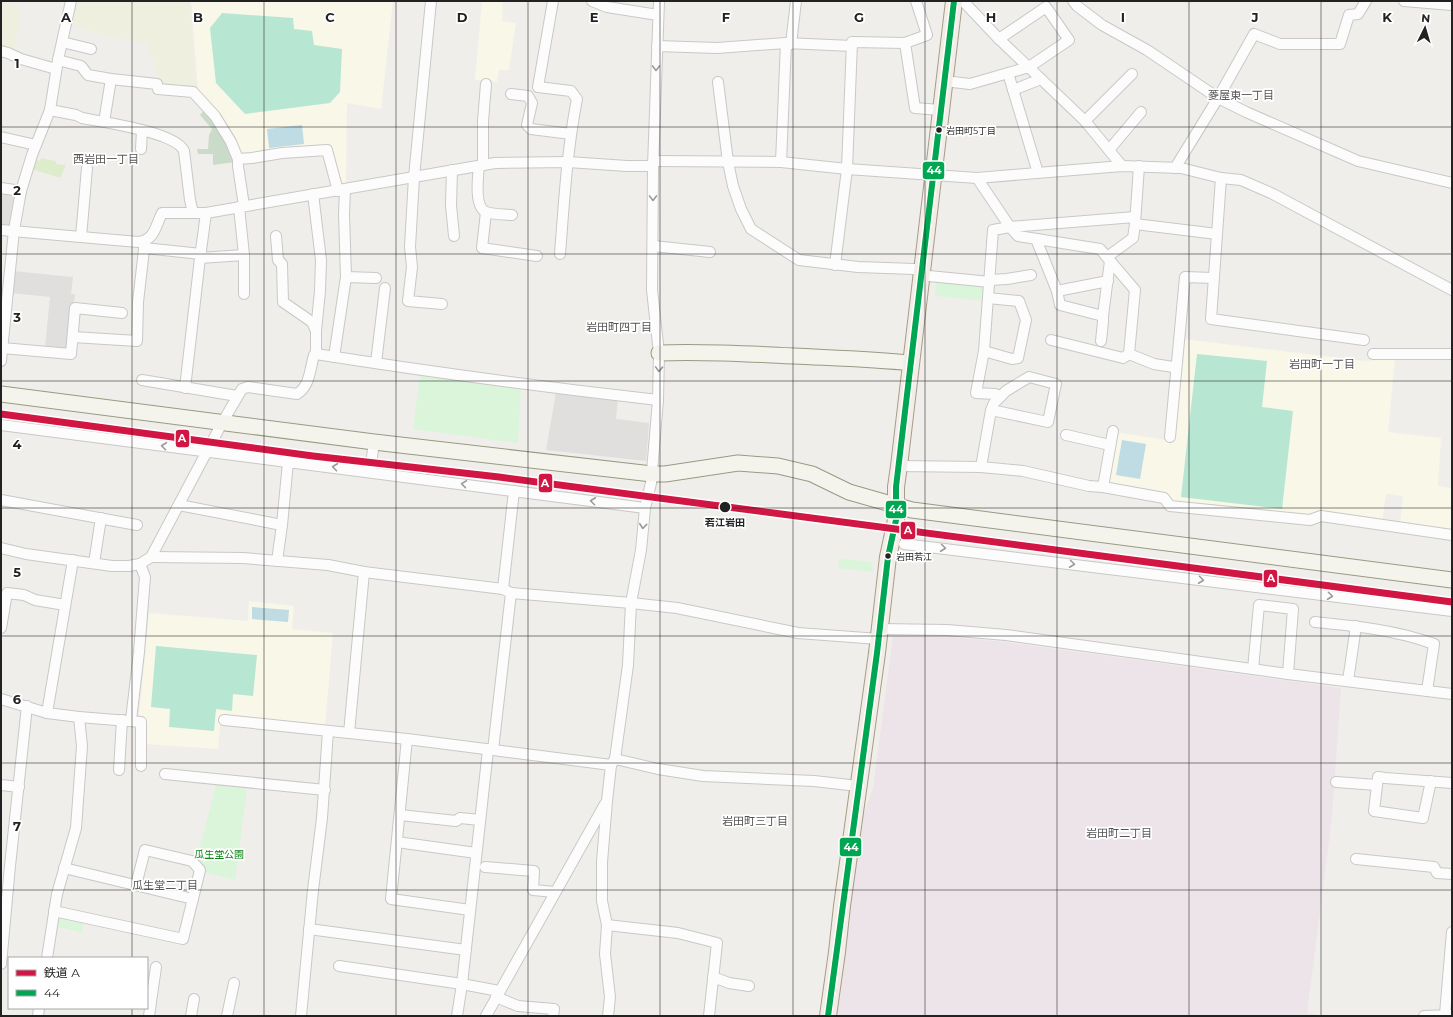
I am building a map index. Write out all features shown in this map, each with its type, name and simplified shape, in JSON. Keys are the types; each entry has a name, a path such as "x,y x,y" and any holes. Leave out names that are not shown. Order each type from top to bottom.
{"main road":[{"path":"828,1016 888,557 896,520 896,487 898,466 954,1"}],"street":[{"path":"1,360 14,230 21,191 36,145 50,110 57,64 71,1"},
{"path":"431,1 414,177 410,247 412,267 408,301 442,304"},
{"path":"553,1 538,87 571,91 577,99 571,134 560,254"},
{"path":"594,1 607,7 658,15"},
{"path":"608,1016 610,997 605,954 607,925 602,900 602,862 607,801 628,665 631,603 641,550 645,508 651,483 658,400 659,353 652,290 659,1"},
{"path":"781,162 788,44 796,1"},
{"path":"835,265 847,169 852,42 904,43 927,35 916,1"},
{"path":"963,1 999,39 1084,121 1122,166"},
{"path":"1073,1 1077,6 1102,25 1147,50 1218,98 1358,161 1452,183"},
{"path":"1175,168 1218,98 1254,34 1280,44 1340,44 1349,15 1358,14 1366,1"},
{"path":"1404,1 1448,3"},
{"path":"944,81 970,84 1029,67 1069,40 1046,7 999,39"},
{"path":"62,42 91,49"},
{"path":"904,43 914,108 940,110"},
{"path":"657,46 717,48 788,44 852,46"},
{"path":"1,51 21,59 80,66 88,74 111,79 157,84 158,89 193,92 223,127 238,159 242,206 244,294"},
{"path":"1008,73 1038,173"},
{"path":"1084,121 1132,74"},
{"path":"104,122 111,79"},
{"path":"1013,90 1041,79"},
{"path":"718,82 728,162 733,186 741,209 751,229 799,260 858,267 914,269 929,276 990,281 1031,275"},
{"path":"486,84 481,166 477,190 482,208 486,212 512,215"},
{"path":"511,94 528,96 532,103 527,125 531,129 571,134"},
{"path":"50,110 142,130 157,134 179,144 183,147 193,213"},
{"path":"1109,150 1141,112"},
{"path":"141,149 142,130"},
{"path":"1,137 36,145"},
{"path":"238,159 282,153 327,150 342,190 344,214 346,277 334,357"},
{"path":"73,337 137,341 138,302 145,245 151,238 162,213 206,213 495,163 568,162 627,166 654,163 781,162 847,169 977,178 1122,166 1175,168 1196,171 1221,178 1241,180 1273,194 1452,290"},
{"path":"1101,341 1109,259 1133,238 1139,166"},
{"path":"81,236 87,168"},
{"path":"452,170 451,205 454,236"},
{"path":"977,178 1010,227 1018,236 1100,249 1109,259 1135,290 1129,354"},
{"path":"1221,178 1211,319 1364,340"},
{"path":"1,188 21,191"},
{"path":"1,548 26,554 94,563 129,566 140,564 151,556 222,423 242,389 248,387 297,394 302,391 307,384 314,355 316,354 316,331 320,290 321,260 313,194"},
{"path":"486,212 482,248 537,256"},
{"path":"185,388 206,213"},
{"path":"1001,396 995,394 976,393 984,351 993,230 1010,227 1135,220 1217,234"},
{"path":"1,230 138,242 145,245 200,256 244,255"},
{"path":"276,236 278,260 282,264 283,302 312,322 316,331"},
{"path":"1036,239 1057,291 1060,305 1103,316"},
{"path":"653,246 710,252"},
{"path":"346,277 376,278"},
{"path":"1170,437 1185,277 1213,278"},
{"path":"1057,291 1108,281"},
{"path":"376,363 385,288"},
{"path":"984,351 1012,359 1018,358 1026,320 1019,301 988,298"},
{"path":"2,348 71,354 75,308 122,313"},
{"path":"1051,340 1123,358 1129,354"},
{"path":"659,353 715,352 846,358 911,363"},
{"path":"316,354 537,386 658,400"},
{"path":"1129,354 1154,364 1173,367"},
{"path":"1373,354 1452,354"},
{"path":"981,467 991,410 994,403 1006,391 1029,377 1056,384 1048,422 991,410"},
{"path":"142,380 237,396"},
{"path":"1,394 374,442 652,474 665,474 738,463 778,466 812,474 849,492 912,510 1452,580"},
{"path":"1,425 645,508"},
{"path":"1102,487 1112,430"},
{"path":"1066,435 1110,445"},
{"path":"370,472 374,442"},
{"path":"277,561 288,462"},
{"path":"898,466 981,467 1023,471 1089,486 1164,498 1170,506 1310,520 1321,516 1452,535"},
{"path":"457,1016 466,950 480,820 491,750 507,591 514,491"},
{"path":"1,500 137,525"},
{"path":"179,505 282,526"},
{"path":"94,563 101,518"},
{"path":"904,544 1452,611"},
{"path":"151,556 243,558 328,566 507,591 677,608 798,633 879,634 947,630 1006,634 1288,674 1452,694"},
{"path":"47,713 73,560"},
{"path":"119,770 126,720 139,652 145,577 140,564"},
{"path":"349,733 364,572"},
{"path":"1,628 7,593 24,595 35,600 65,605"},
{"path":"1253,669 1259,605 1293,609 1288,674"},
{"path":"1315,622 1356,626 1389,632 1434,644 1427,691"},
{"path":"1348,681 1356,626"},
{"path":"1,698 47,713 141,722 141,766"},
{"path":"1,964 5,866 19,787 27,706"},
{"path":"47,957 57,894 76,828 82,746 79,717"},
{"path":"224,720 328,730 491,750 613,762 703,776 814,781 858,786"},
{"path":"302,1016 309,929 324,790 328,730"},
{"path":"407,739 391,899 470,910"},
{"path":"165,774 324,790"},
{"path":"1431,781 1423,818 1374,811 1378,777 1431,781 1452,783"},
{"path":"1336,782 1377,785"},
{"path":"1,785 19,787"},
{"path":"486,1016 497,994 607,801"},
{"path":"400,815 456,821 460,818 480,820"},
{"path":"397,842 476,852"},
{"path":"54,911 183,939 200,870 192,861 145,850 136,885"},
{"path":"1356,859 1434,867 1437,873 1452,874"},
{"path":"485,867 534,871 533,890 555,892"},
{"path":"64,868 193,899"},
{"path":"607,925 678,933 717,943 709,1016"},
{"path":"309,929 466,950"},
{"path":"1424,1016 1448,1014 1452,933"},
{"path":"339,966 462,984 497,994 518,1006 554,1009 553,1016"},
{"path":"149,1016 156,967"},
{"path":"713,977 729,983 749,986"},
{"path":"227,1016 234,983"},
{"path":"191,1016 194,999"}],"shaded area":[{"path":"191,1 393,1 381,109 347,103 346,184 337,185 328,148 240,157 198,91"},
{"path":"482,1 503,1 502,21 516,23 509,70 499,70 497,82 475,80"},
{"path":"1,191 15,193 11,225 1,224"},
{"path":"13,271 73,277 71,294 75,294 70,347 67,349 45,347 50,297 11,293"},
{"path":"1183,339 1366,361 1395,358 1388,432 1441,438 1438,486 1452,488 1452,531 1400,524 1403,496 1386,494 1382,522 1373,521 1364,516 1321,512 1310,517 1171,503 1106,485 1114,432 1167,440 1172,443 1179,372 1182,368"},
{"path":"556,392 618,398 616,419 649,423 646,461 546,450"},
{"path":"249,601 294,606 292,629 333,633 325,727 221,716 218,749 144,744 144,717 139,716 149,613 248,621"},
{"path":"893,636 950,637 1005,642 1341,688 1332,818 1307,1013 1327,1016 835,1016 862,818 873,789"}],"green space":[{"path":"72,1 190,1 196,90 158,86 159,81 148,44 108,36 69,25"},
{"path":"1,2 21,8 14,52 1,48"},
{"path":"222,13 293,18 294,29 312,31 314,45 342,49 340,92 330,103 245,114 216,83 210,28"},
{"path":"205,109 221,128 235,162 213,165 213,154 198,154 197,149 208,149 209,135 212,129 200,115"},
{"path":"41,158 56,161 56,164 66,165 60,178 32,169 35,159 40,161"},
{"path":"936,280 988,285 986,301 935,296"},
{"path":"1197,354 1267,361 1262,407 1293,411 1282,509 1181,497"},
{"path":"420,375 521,389 518,443 413,429"},
{"path":"839,558 871,562 874,572 838,568"},
{"path":"156,646 257,655 253,696 233,694 232,711 216,709 214,731 169,727 170,709 151,707"},
{"name":"瓜生堂公園","path":"216,785 247,789 235,880 205,872 197,858"},
{"path":"58,916 83,922 82,933 57,926"}],"water":[{"path":"302,125 304,144 269,148 267,129"},
{"path":"1122,440 1146,444 1140,479 1116,475"},
{"path":"252,607 289,610 288,622 252,619"}],"rail line":[{"name":"A","path":"1,414 313,456 499,477 1452,602"}],"transit line":[{"name":"44","path":"828,1016 877,653 888,557 896,520 896,487 954,1"}],"place":[{"name":"岩田町5丁目","path":"939,130"},
{"name":"若江岩田","path":"725,507"},
{"name":"岩田若江","path":"888,556"}],"district":[{"name":"菱屋東一丁目","path":"1241,95"},
{"name":"西岩田一丁目","path":"106,159"},
{"name":"岩田町四丁目","path":"619,327"},
{"name":"岩田町一丁目","path":"1322,364"},
{"name":"岩田町三丁目","path":"755,821"},
{"name":"岩田町二丁目","path":"1119,833"},
{"name":"瓜生堂二丁目","path":"165,885"}]}
